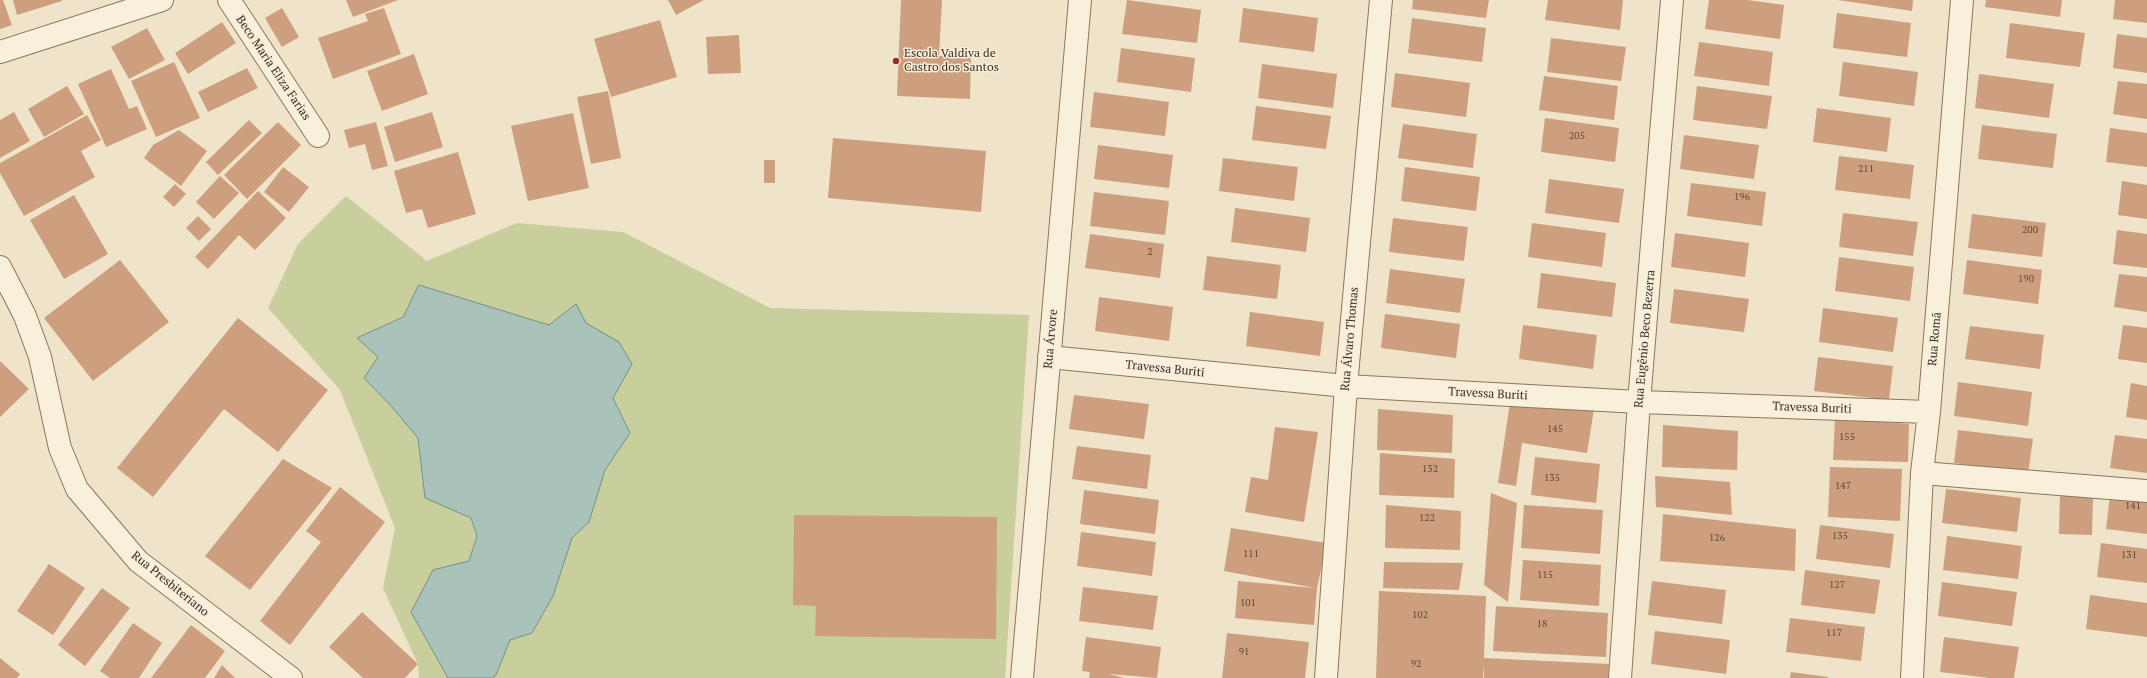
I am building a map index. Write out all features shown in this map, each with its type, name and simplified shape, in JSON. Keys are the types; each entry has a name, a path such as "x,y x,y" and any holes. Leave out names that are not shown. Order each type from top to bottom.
{"street":[{"path":"0,52 162,0"},
{"name":"Beco Maria Eliza Farias","path":"229,0 318,136"},
{"name":"Rua Árvore","path":"1022,678 1080,0"},
{"name":"Rua Álvaro Thomas","path":"1326,678 1346,386 1381,0"},
{"name":"Rua Eugênio Beco Bezerra","path":"1620,678 1639,402 1672,0"},
{"name":"Rua Romã","path":"1912,678 1922,473 1929,412 1962,0"},
{"name":"Rua Presbiteriano","path":"0,267 28,322 40,357 60,448 77,489 138,561 291,678"},
{"name":"Travessa Buriti","path":"1049,357 1346,386 1639,402 1929,412"},
{"path":"1922,473 2147,491"}],"green space":[{"path":"346,196 427,261 517,223 623,232 770,308 1029,315 1005,678 419,678 418,664 383,588 395,528 340,390 268,308 298,244"}],"water":[{"path":"419,285 549,325 576,304 586,323 619,342 632,364 613,398 630,433 605,470 589,522 572,538 553,596 532,633 510,640 496,675 493,678 448,678 411,612 433,570 469,561 477,536 471,518 425,498 418,438 392,407 364,378 378,357 357,338 403,317"}],"building":[{"path":"0,0 3,0 12,25 0,29"},
{"path":"13,0 62,0 62,1 17,15"},
{"path":"346,0 398,0 353,17"},
{"path":"668,0 704,0 676,15"},
{"path":"901,0 942,0 939,56 971,57 970,99 897,96"},
{"path":"1127,0 1201,10 1197,43 1122,34"},
{"path":"1413,0 1489,0 1486,18 1412,9"},
{"path":"1548,0 1623,0 1620,30 1545,20"},
{"path":"1709,0 1747,0 1784,5 1780,39 1705,29"},
{"path":"1838,0 1913,0 1912,11"},
{"path":"1986,0 2062,0 2060,17 1985,7"},
{"path":"2115,0 2147,0 2147,23 2113,19"},
{"path":"282,8 299,37 282,47 265,18"},
{"path":"384,8 401,54 333,79 318,38 368,21 365,14"},
{"path":"1243,8 1318,18 1314,52 1239,42"},
{"path":"1837,13 1911,23 1907,57 1833,48"},
{"path":"1412,18 1486,28 1482,62 1408,53"},
{"path":"660,20 677,77 611,97 594,39"},
{"path":"222,22 236,43 188,74 175,53"},
{"path":"2010,23 2085,33 2080,67 2006,58"},
{"path":"147,28 165,60 129,79 111,47"},
{"path":"2117,34 2147,38 2147,73 2113,68"},
{"path":"739,35 741,73 708,74 706,37"},
{"path":"1551,38 1626,47 1621,81 1547,72"},
{"path":"1699,42 1773,52 1769,86 1694,76"},
{"path":"1121,48 1195,58 1191,92 1117,82"},
{"path":"414,54 428,94 382,111 367,71"},
{"path":"174,62 200,118 156,137 131,81"},
{"path":"1843,62 1918,72 1914,106 1839,96"},
{"path":"1262,64 1337,74 1333,108 1258,98"},
{"path":"247,68 258,88 208,112 198,92"},
{"path":"111,69 129,109 137,106 147,129 106,147 78,84"},
{"path":"1395,73 1470,83 1466,117 1391,107"},
{"path":"1979,74 2054,84 2049,118 1975,108"},
{"path":"1544,76 1618,86 1614,120 1539,110"},
{"path":"2118,81 2147,84 2147,119 2113,114"},
{"path":"67,86 84,114 44,137 28,109"},
{"path":"1697,86 1772,96 1767,129 1693,120"},
{"path":"608,91 621,158 591,164 577,97"},
{"path":"1094,92 1169,102 1165,136 1090,127"},
{"path":"1256,106 1331,116 1326,149 1252,140"},
{"path":"1817,108 1891,118 1887,152 1813,142"},
{"path":"14,112 30,141 0,158 0,120"},
{"path":"432,112 443,147 395,162 384,127"},
{"path":"573,113 589,188 528,201 511,126"},
{"path":"87,115 101,140 81,151 95,177 24,216 0,173 0,163"},
{"path":"1545,118 1619,128 1615,162 1541,152"},
{"path":"249,120 262,133 218,175 206,162"},
{"path":"278,122 301,145 247,199 224,175"},
{"path":"376,122 388,166 372,170 365,144 349,148 344,130"},
{"path":"1403,124 1477,134 1473,168 1398,158"},
{"path":"1982,125 2057,134 2053,168 1978,159"},
{"path":"2110,128 2147,133 2147,167 2106,162"},
{"path":"179,130 207,151 181,186 144,158 153,145"},
{"path":"1684,135 1759,145 1754,179 1680,169"},
{"path":"833,138 986,151 981,212 828,198"},
{"path":"1098,145 1173,155 1169,188 1094,179"},
{"path":"458,152 476,214 428,228 422,209 406,213 394,171"},
{"path":"1839,156 1914,165 1910,199 1835,190"},
{"path":"1223,158 1298,167 1294,201 1219,191"},
{"path":"764,160 775,160 775,183 764,183"},
{"path":"283,167 309,187 289,212 264,192"},
{"path":"1405,167 1480,177 1476,211 1401,201"},
{"path":"220,176 239,193 214,219 196,202"},
{"path":"1549,179 1624,189 1619,223 1545,213"},
{"path":"2122,181 2147,185 2147,219 2118,215"},
{"path":"1691,183 1766,192 1762,226 1687,216"},
{"path":"175,184 186,194 174,207 163,197"},
{"path":"258,191 286,218 255,250 239,235 208,269 195,257"},
{"path":"1094,192 1169,201 1165,235 1090,226"},
{"path":"74,195 108,254 64,279 30,220"},
{"path":"1235,208 1310,218 1306,252 1231,242"},
{"path":"1843,213 1918,222 1913,256 1839,247"},
{"path":"1972,214 2046,223 2042,257 1968,248"},
{"path":"198,216 211,229 199,241 186,228"},
{"path":"1393,218 1468,227 1464,261 1389,252"},
{"path":"1532,223 1606,233 1602,267 1528,257"},
{"path":"2117,230 2147,234 2147,268 2113,264"},
{"path":"1675,233 1749,243 1745,277 1671,267"},
{"path":"1090,234 1164,244 1160,278 1085,268"},
{"path":"1207,256 1281,265 1277,299 1203,290"},
{"path":"1839,257 1914,267 1910,301 1835,291"},
{"path":"120,260 169,322 93,381 44,318"},
{"path":"1967,260 2042,270 2038,304 1963,294"},
{"path":"1390,269 1465,279 1460,313 1386,303"},
{"path":"1541,273 1616,283 1612,317 1537,308"},
{"path":"2119,274 2147,277 2147,312 2114,307"},
{"path":"1674,289 1749,299 1744,332 1670,323"},
{"path":"1099,297 1173,307 1169,341 1095,331"},
{"path":"1823,308 1898,318 1893,352 1819,342"},
{"path":"1250,312 1324,322 1320,356 1246,346"},
{"path":"1385,314 1460,324 1456,358 1381,348"},
{"path":"238,318 328,390 278,452 224,409 153,497 117,468"},
{"path":"1523,325 1597,335 1593,369 1519,359"},
{"path":"2123,325 2147,328 2147,363 2118,359"},
{"path":"1970,326 2044,335 2040,369 1965,359"},
{"path":"1818,357 1893,366 1889,400 1814,391"},
{"path":"0,361 29,389 0,417"},
{"path":"1958,382 2032,392 2028,426 1954,416"},
{"path":"2131,383 2147,386 2147,420 2126,417"},
{"path":"1074,395 1149,404 1144,439 1069,429"},
{"path":"1511,396 1594,409 1587,453 1522,443 1516,486 1498,483"},
{"path":"1378,409 1453,415 1452,453 1377,450"},
{"path":"1835,418 1909,424 1908,462 1833,460"},
{"path":"1663,425 1738,431 1737,470 1662,467"},
{"path":"1275,427 1318,432 1304,522 1245,512 1251,477 1268,480"},
{"path":"1958,430 2033,439 2028,473 1954,463"},
{"path":"2115,435 2147,439 2147,473 2110,468"},
{"path":"1077,446 1151,455 1147,489 1072,479"},
{"path":"1380,453 1455,459 1454,498 1379,495"},
{"path":"1535,457 1600,464 1596,503 1531,495"},
{"path":"283,459 332,488 250,590 205,556"},
{"path":"1830,467 1902,469 1900,521 1828,517"},
{"path":"1655,476 1730,482 1732,515 1656,507"},
{"path":"340,487 385,522 290,645 260,621 321,542 306,531"},
{"path":"1946,489 2021,498 2017,532 1942,523"},
{"path":"1084,490 1159,500 1155,534 1080,524"},
{"path":"1491,493 1517,503 1508,602 1484,585"},
{"path":"2060,493 2093,498 2092,535 2059,534"},
{"path":"2110,495 2147,499 2147,534 2106,529"},
{"path":"1386,505 1461,511 1460,550 1385,548"},
{"path":"1524,505 1603,510 1600,554 1521,548"},
{"path":"1663,514 1796,529 1795,571 1660,561"},
{"path":"794,515 997,517 996,639 815,636 816,606 793,605"},
{"path":"1820,525 1894,534 1890,568 1816,559"},
{"path":"1231,528 1327,543 1317,588 1314,625 1235,618 1238,581 1315,588 1224,571"},
{"path":"1081,532 1156,542 1152,576 1077,566"},
{"path":"1947,536 2022,546 2018,579 1943,570"},
{"path":"2101,543 2147,549 2147,583 2097,577"},
{"path":"1523,560 1601,565 1599,606 1520,600"},
{"path":"1384,562 1463,563 1459,590 1383,588"},
{"path":"49,564 85,588 53,635 17,611"},
{"path":"1805,570 1880,580 1875,614 1801,605"},
{"path":"1652,581 1726,590 1722,624 1648,615"},
{"path":"1942,582 2017,592 2012,626 1938,616"},
{"path":"1083,587 1158,596 1153,630 1079,621"},
{"path":"102,588 130,608 85,666 58,645"},
{"path":"1379,591 1486,596 1484,658 1609,664 1608,678 1484,678 1484,663 1483,678 1376,678"},
{"path":"2090,595 2147,603 2147,637 2086,629"},
{"path":"1496,606 1608,613 1606,657 1493,651"},
{"path":"362,612 418,664 405,678 363,678 329,647"},
{"path":"1790,618 1865,627 1861,661 1786,652"},
{"path":"133,623 162,643 139,678 110,678 100,671"},
{"path":"191,625 225,651 205,678 151,678"},
{"path":"1655,631 1730,640 1726,674 1651,664"},
{"path":"1227,633 1309,642 1305,678 1222,678"},
{"path":"1086,637 1161,647 1157,678 1109,674 1124,678 1089,678 1090,672 1082,671"},
{"path":"1944,637 2019,647 2014,678 1989,678 1940,672"},
{"path":"0,658 20,674 17,678 0,678"},
{"path":"222,665 235,678 214,678"},
{"path":"1791,672 1828,677 1828,678 1790,678"}],"place":[{"name":"Escola Valdiva de Castro dos Santos","path":"896,61"}]}
